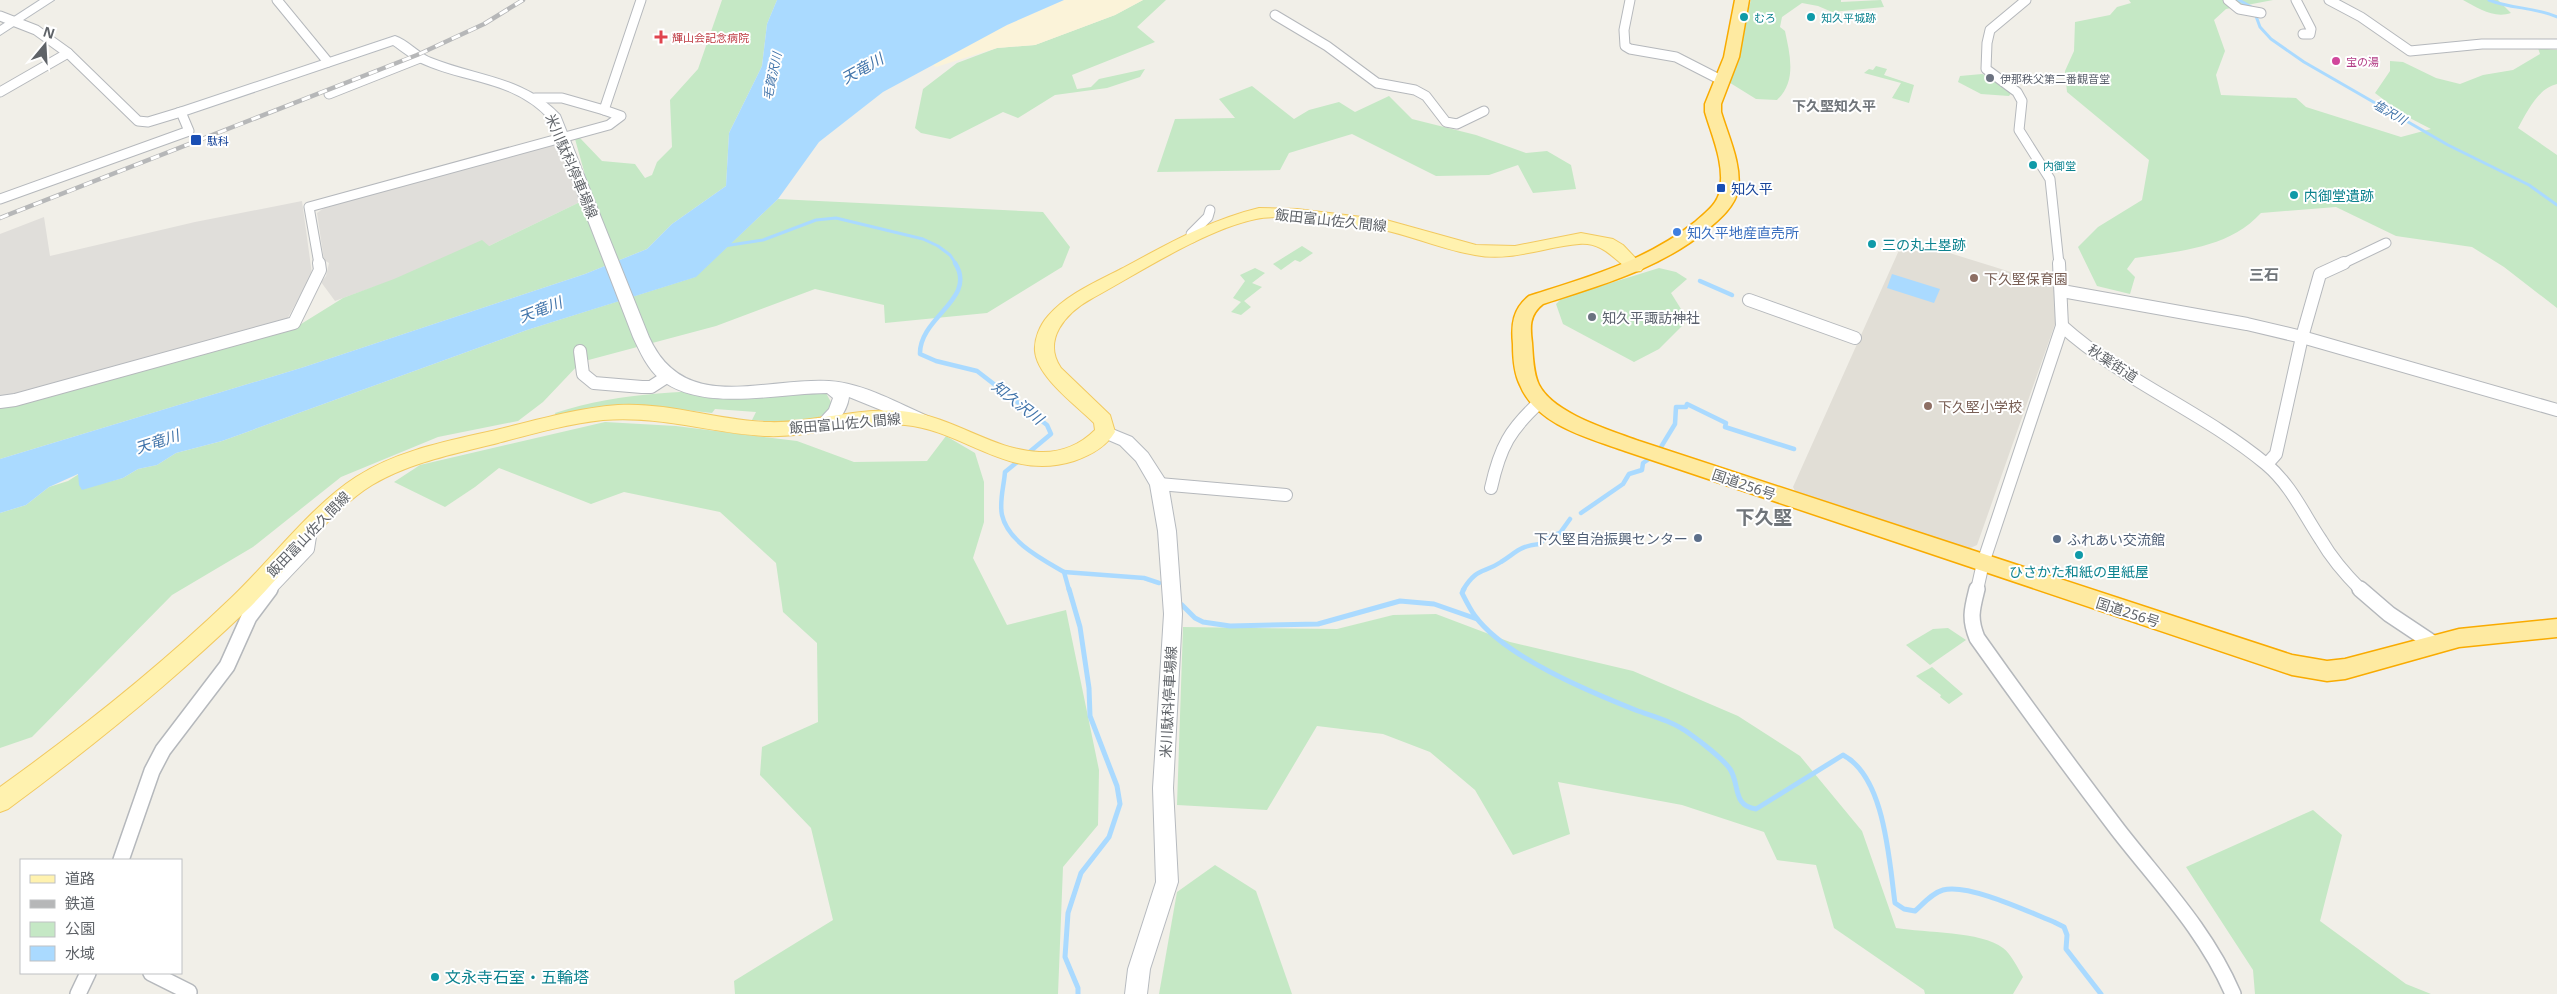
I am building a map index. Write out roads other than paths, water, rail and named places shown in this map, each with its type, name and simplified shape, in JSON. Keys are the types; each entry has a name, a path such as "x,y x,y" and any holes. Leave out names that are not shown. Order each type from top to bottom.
{"highway":[{"name":"国道256号","path":"1742,0 1728,66 1715,93 1713,112 1729,174 1729,190 1725,201 1697,230 1662,255 1635,267 1536,300 1527,307 1521,328 1526,372 1529,385 1541,401 1553,410 1588,429 1632,446 2269,658 2310,669 2327,671 2345,669 2459,638 2557,628"}],"main road":[{"path":"0,31 48,0"},
{"name":"米川駄科停車場線","path":"181,112 395,40 420,58 522,91 545,105 555,118 640,336 648,354 668,376 688,386 716,391 741,392 831,387 857,393 925,421"},
{"name":"飯田富山佐久間線","path":"0,801 68,753 152,685 240,604 348,491 403,462 439,450 600,414 654,413 764,429 795,429 886,417 925,421 1023,458 1053,460 1079,452 1095,444 1105,432 1103,420 1054,373 1046,361 1044,349 1046,335 1054,320 1080,298 1192,238 1225,222 1259,213 1297,214 1401,228 1456,246 1476,250 1515,251 1568,239 1595,239 1617,249 1635,267"},
{"path":"822,425 834,415 840,405 841,397 831,387"},
{"name":"米川駄科停車場線","path":"1105,432 1126,441 1142,457 1159,484 1167,531 1173,614 1163,788 1167,882 1139,969 1136,994"}],"street":[{"path":"277,0 328,62"},
{"path":"604,110 641,0"},
{"path":"1630,0 1624,30 1625,46 1630,49 1676,57 1720,80"},
{"path":"2026,0 1989,32 1986,69 2017,92 2022,101 2019,130 2050,179 2062,291 2062,326 1983,563 1971,615 1974,633 2118,831 2215,954 2233,994"},
{"path":"2228,0 2239,9 2261,13"},
{"path":"2296,0 2311,29 2310,34 2302,34"},
{"path":"2329,0 2362,17 2410,51 2482,44 2557,44"},
{"path":"1275,15 1327,46 1377,83 1415,90 1426,96 1446,122 1457,124 1484,111"},
{"path":"0,16 36,30 68,53 138,121 148,122 181,112 189,131 0,199"},
{"path":"0,92 68,53"},
{"path":"329,94 420,58"},
{"path":"0,402 15,400 294,323 320,270 309,207 563,139 609,125 621,116 562,98 535,98"},
{"path":"1192,238 1191,234 1208,217 1210,210"},
{"path":"2266,464 2276,454 2302,337 2320,274 2386,243"},
{"path":"2062,291 2247,324 2302,337 2557,410"},
{"path":"1749,300 1855,338"},
{"name":"秋葉街道","path":"2062,326 2099,355 2209,424 2266,464 2288,484 2327,550 2354,581 2402,625 2434,644"},
{"path":"580,351 583,374 594,383 651,387 668,376"},
{"path":"1491,488 1499,451 1517,421 1541,401"},
{"path":"1159,484 1209,490 1286,495"},
{"path":"122,859 152,771 164,750 227,666 249,617 270,590 308,549 311,530"},
{"path":"78,994 88,974"},
{"path":"153,974 189,992"}],"water":[{"path":"777,0 1064,0 1007,25 883,92 819,142 778,199 696,277 527,330 222,441 176,453 157,465 138,469 123,478 82,490 79,485 78,474 49,487 26,505 0,513 0,459 304,367 585,274 647,249 672,224 726,186 729,133 762,66 767,24"},
{"path":"1892,274 1940,289 1934,303 1887,288"}],"waterway":[{"name":"塩沢川","path":"2239,0 2253,8 2260,27 2271,39 2304,62 2448,145 2529,185 2557,205"},
{"path":"2489,0 2540,11 2557,17"},
{"name":"知久沢川","path":"724,246 763,240 816,220 836,218 923,239 938,246 950,255 956,264"},
{"name":"知久沢川","path":"955,263 960,276 959,287 954,298 928,329 922,341 920,354 936,361 977,371 1047,425 1051,434 1027,454"},
{"path":"1700,281 1732,295"},
{"path":"1661,447 1675,424 1676,407 1686,407 1687,404 1726,423 1725,427 1794,449"},
{"name":"知久沢川","path":"1021,459 1005,472 1001,504 1005,525 1027,549 1064,572"},
{"path":"1581,513 1623,484 1629,474 1642,470 1643,463 1649,459"},
{"path":"1463,590 1476,574 1495,566 1523,548 1540,544 1545,538 1560,533 1570,519"},
{"path":"1064,572 1144,578 1159,583"},
{"name":"知久沢川","path":"1064,572 1069,590"},
{"name":"知久沢川","path":"1069,589 1080,627 1089,688 1090,716 1117,786 1120,804 1109,837 1081,873 1068,913 1065,957 1078,988 1078,994"},
{"path":"1464,589 1462,593 1475,616 1489,631 1527,659 1596,694 1671,723 1699,741 1730,769 1740,799 1748,807 1756,809 1843,755 1857,766 1868,781 1876,800 1887,843 1895,903 1904,909 1915,911 1935,894 1943,890 1954,889 1983,894 2054,922 2064,927 2067,935 2066,949 2101,994"},
{"path":"1182,605 1195,618 1203,622 1230,626 1318,624 1400,601 1434,604 1477,619"}],"railway":[{"path":"0,218 417,55 484,24 523,0"}],"place":[{"name":"むろ","path":"1744,17"},
{"name":"知久平城跡","path":"1811,17"},
{"name":"輝山会記念病院","path":"661,37"},
{"name":"宝の湯","path":"2336,61"},
{"name":"伊那秩父第二番観音堂","path":"1990,78"},
{"name":"駄科","path":"196,140"},
{"name":"内御堂","path":"2033,165"},
{"name":"知久平","path":"1721,188"},
{"name":"内御堂遺跡","path":"2294,195"},
{"name":"知久平地産直売所","path":"1677,232"},
{"name":"三の丸土塁跡","path":"1872,244"},
{"name":"下久堅保育園","path":"1974,278"},
{"name":"知久平諏訪神社","path":"1592,317"},
{"name":"下久堅小学校","path":"1928,406"},
{"name":"下久堅自治振興センター","path":"1698,538"},
{"name":"ふれあい交流館","path":"2057,539"},
{"name":"ひさかた和紙の里紙屋","path":"2079,555"},
{"name":"文永寺石室・五輪塔","path":"435,977"}],"district":[{"name":"下久堅知久平","path":"1834,105"},
{"name":"三石","path":"2264,274"},
{"name":"下久堅","path":"1764,517"}],"water label":[{"name":"天竜川","path":"862,68"},
{"name":"毛賀沢川","path":"772,76"},
{"name":"天竜川","path":"540,309"},
{"name":"天竜川","path":"157,441"}]}
